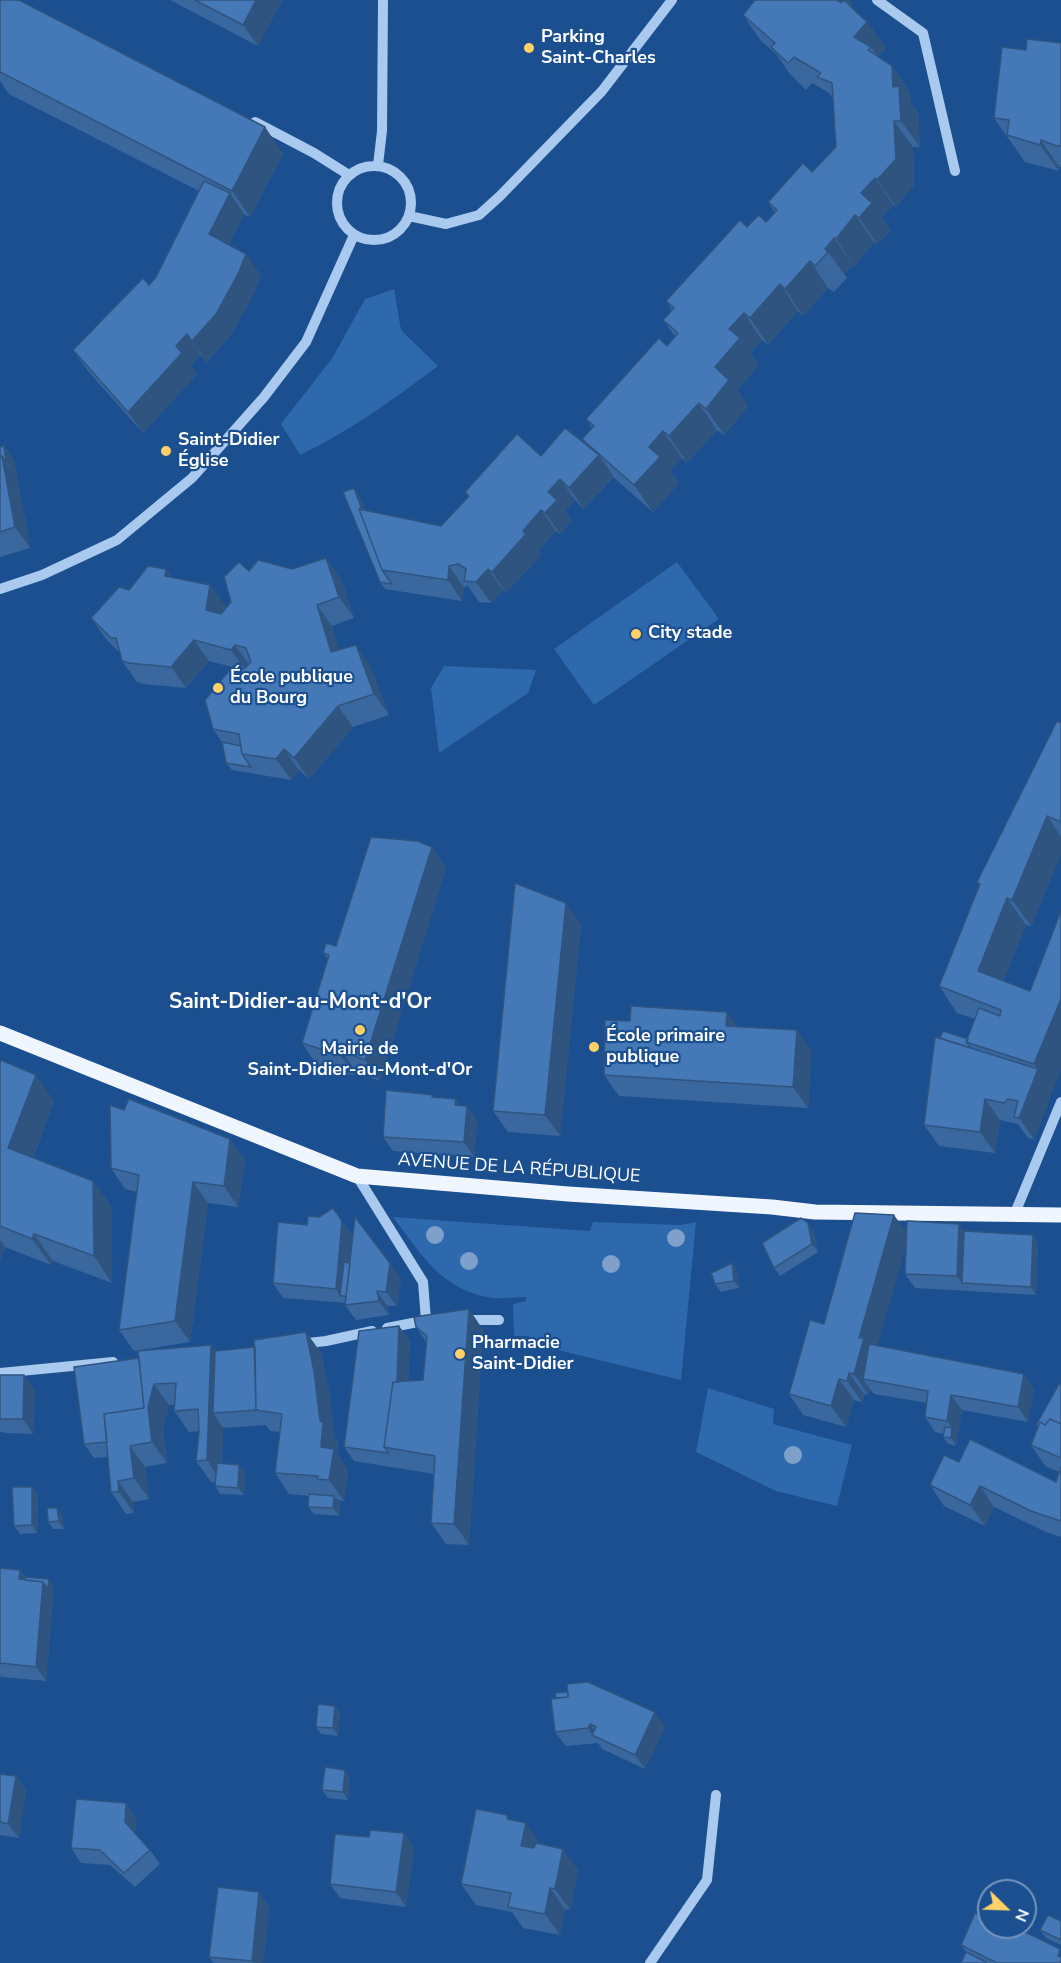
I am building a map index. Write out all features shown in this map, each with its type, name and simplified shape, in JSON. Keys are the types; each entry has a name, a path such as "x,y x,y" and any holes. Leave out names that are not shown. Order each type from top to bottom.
{"main road":[{"name":"AVENUE DE LA RÉPUBLIQUE","path":"0,1033 357,1176 815,1212 1061,1215"}],"street":[{"path":"378,165 382,131 383,0"},
{"path":"410,216 447,224 479,215 602,92 672,0"},
{"path":"877,0 923,33 956,171"},
{"path":"240,115 314,153 349,175"},
{"path":"378,165 389,168 406,183 412,204 410,216 400,230 386,239 370,240 354,235 345,228 336,206 337,195 341,184 349,175 362,167 378,165"},
{"path":"0,589 42,575 117,540 192,478 264,397 306,342 354,235"},
{"path":"1015,1213 1061,1102"},
{"path":"291,1345 326,1341 431,1320 423,1282 357,1176"},
{"path":"458,1320 499,1320"},
{"path":"0,1373 128,1360"},
{"path":"650,1963 707,1880 716,1795"}],"shaded area":[{"path":"394,289 401,330 438,366 354,425 300,455 281,424 333,357 365,299"},
{"name":"City stade","path":"677,562 719,619 594,705 554,649"},
{"path":"444,666 536,670 528,693 439,753 431,688"},
{"path":"393,1217 590,1231 593,1222 681,1225 696,1222 681,1380 529,1343 529,1336 514,1336 513,1304 526,1301 526,1297 492,1298 459,1288 434,1269"},
{"path":"708,1388 774,1409 773,1424 852,1445 837,1506 776,1491 696,1452"}],"building":[{"path":"0,0 19,0 265,127 232,191 0,72"},
{"path":"195,0 256,0 243,25"},
{"path":"755,0 837,0 841,3 844,0 867,22 854,37 871,47 868,50 892,66 893,87 899,86 901,121 894,121 896,159 877,180 875,178 861,193 872,203 859,218 855,215 836,239 834,238 825,249 828,252 815,266 810,261 785,289 780,284 750,318 744,313 729,329 740,338 715,367 729,380 706,409 699,403 669,436 663,431 649,447 660,457 634,485 582,439 594,426 586,419 659,338 667,346 678,333 663,320 674,308 666,301 740,220 747,227 759,215 766,222 777,210 768,202 803,163 812,172 836,147 832,83 817,77 821,73 794,57 788,63 771,47 775,43 743,15"},
{"path":"1027,39 1061,43 1061,146 1041,140 1040,145 1007,135 1009,120 994,118 1002,47 1026,50"},
{"path":"204,181 230,193 209,234 246,254 216,314 192,341 187,334 176,346 182,353 128,412 73,350 143,278 149,285 156,277"},
{"path":"565,428 599,455 569,488 560,479 548,492 557,500 545,513 541,510 523,531 526,534 492,572 488,569 476,582 464,581 466,569 458,564 449,566 448,580 382,570 359,509 441,526 469,496 465,492 517,434 541,456"},
{"path":"4,446 6,463 2,456 0,457 0,447"},
{"path":"2,456 15,527 0,532 0,457"},
{"path":"354,488 362,510 359,509 382,570 392,584 380,582 343,492"},
{"path":"326,558 339,597 317,605 331,652 356,645 374,694 338,706 294,758 284,749 276,759 242,754 239,734 213,729 205,700 233,666 244,669 251,662 246,648 235,645 231,650 194,640 171,667 129,663 122,661 116,638 111,638 91,618 119,587 129,590 148,566 166,569 165,576 210,585 206,610 221,614 231,602 224,577 239,562 249,571 258,560 292,569"},
{"path":"1057,721 1061,723 1061,822 1047,816 1012,900 1007,898 978,971 1030,991 1061,911 1061,999 1034,1064 966,1042 979,1008 1000,1016 1001,1010 939,986 980,884 977,882"},
{"path":"222,742 241,746 242,754 251,767 226,763"},
{"path":"371,837 417,841 432,847 365,1060 342,1051 340,1055 302,1043 329,955 323,953 326,943 336,946"},
{"path":"515,883 566,903 545,1115 493,1111"},
{"path":"631,1006 727,1012 726,1026 797,1030 793,1087 604,1075 605,1020 630,1021"},
{"path":"943,1031 968,1039 966,1042 971,1048 940,1038"},
{"path":"935,1037 1038,1069 1019,1118 1014,1117 1018,1101 1008,1099 1004,1103 985,1099 980,1132 924,1125"},
{"path":"1,1060 36,1075 8,1148 93,1181 94,1256 34,1234 32,1239 0,1226"},
{"path":"386,1090 456,1099 455,1105 467,1106 464,1142 383,1137"},
{"path":"129,1099 230,1139 224,1186 193,1182 175,1321 119,1330 139,1175 111,1168 110,1105 124,1110"},
{"path":"333,1208 342,1221 336,1289 273,1283 278,1222 307,1225 308,1216 319,1217"},
{"path":"855,1213 894,1215 859,1338 864,1338 854,1374 849,1373 847,1381 839,1379 831,1406 789,1394 810,1320 824,1324"},
{"path":"355,1217 390,1263 386,1292 377,1291 379,1301 345,1305"},
{"path":"801,1218 808,1223 812,1244 774,1268 762,1243"},
{"path":"907,1221 959,1224 957,1276 905,1274"},
{"path":"964,1231 1033,1235 1031,1287 962,1283"},
{"path":"344,1262 350,1263 346,1296 340,1296"},
{"path":"732,1263 734,1281 715,1284 711,1273"},
{"path":"469,1309 454,1524 431,1523 435,1456 384,1447 393,1382 423,1380 427,1336 416,1327 414,1317"},
{"path":"399,1326 397,1382 393,1382 384,1447 389,1453 344,1447 359,1331"},
{"path":"306,1332 314,1371 320,1421 323,1422 321,1447 334,1449 329,1480 317,1479 318,1476 275,1473 282,1414 256,1410 254,1340"},
{"path":"869,1344 1024,1374 1018,1407 951,1395 947,1421 925,1417 928,1391 863,1379"},
{"path":"211,1345 207,1460 196,1461 199,1432 198,1409 174,1411 176,1383 154,1384 148,1407 152,1442 130,1446 134,1478 118,1481 119,1492 111,1492 104,1414 144,1408 138,1351"},
{"path":"255,1347 256,1410 258,1410 213,1413 215,1351"},
{"path":"139,1358 144,1408 104,1414 107,1442 84,1444 74,1367"},
{"path":"0,1375 24,1375 23,1419 0,1419"},
{"path":"1059,1384 1061,1385 1061,1424 1050,1419 1045,1425 1040,1422 1038,1426 1036,1425"},
{"path":"1050,1419 1061,1424 1061,1458 1031,1445 1040,1422 1045,1425"},
{"path":"945,1427 952,1428 951,1438 943,1437"},
{"path":"970,1439 1056,1482 1061,1467 1061,1521 1031,1511 980,1486 970,1505 930,1485 944,1455 959,1462"},
{"path":"217,1463 239,1465 238,1488 215,1486"},
{"path":"12,1487 32,1487 32,1525 14,1526"},
{"path":"309,1494 334,1496 333,1508 308,1507"},
{"path":"47,1508 57,1508 59,1521 48,1522"},
{"path":"0,1568 20,1570 19,1579 43,1582 36,1667 0,1663"},
{"path":"25,1577 49,1579 48,1589 43,1582 25,1580"},
{"path":"588,1682 655,1712 635,1755 592,1735 596,1727 590,1724 588,1728 555,1732 551,1699 568,1697 567,1684"},
{"path":"568,1692 568,1697 556,1698 555,1693"},
{"path":"318,1704 335,1706 333,1728 316,1727"},
{"path":"325,1767 345,1770 343,1792 322,1790"},
{"path":"0,1774 16,1776 8,1824 0,1822"},
{"path":"76,1799 126,1803 125,1822 150,1850 124,1873 100,1850 71,1848"},
{"path":"476,1809 507,1815 507,1819 526,1823 521,1846 534,1848 536,1843 563,1849 555,1889 550,1888 545,1914 508,1907 511,1893 461,1884"},
{"path":"370,1830 404,1833 396,1892 330,1884 335,1834 369,1837"},
{"path":"218,1887 259,1892 252,1961 209,1957"},
{"path":"975,1913 977,1914 977,1939 1037,1938 1060,1949 1058,1956 1061,1957 1061,1963 997,1963 961,1945"},
{"path":"1048,1915 1061,1921 1061,1940 1040,1930"},
{"path":"966,1952 986,1962 986,1963 961,1963"}],"place":[{"name":"Parking Saint-Charles","path":"529,48"},
{"name":"Saint-Didier Église","path":"166,451"},
{"name":"City stade","path":"636,634"},
{"name":"École publique du Bourg","path":"218,688"},
{"name":"Mairie de Saint-Didier-au-Mont-d'Or","path":"360,1030"},
{"name":"École primaire publique","path":"594,1047"},
{"name":"Pharmacie Saint-Didier","path":"460,1354"}],"district":[{"name":"Saint-Didier-au-Mont-d'Or","path":"300,1003"}]}
